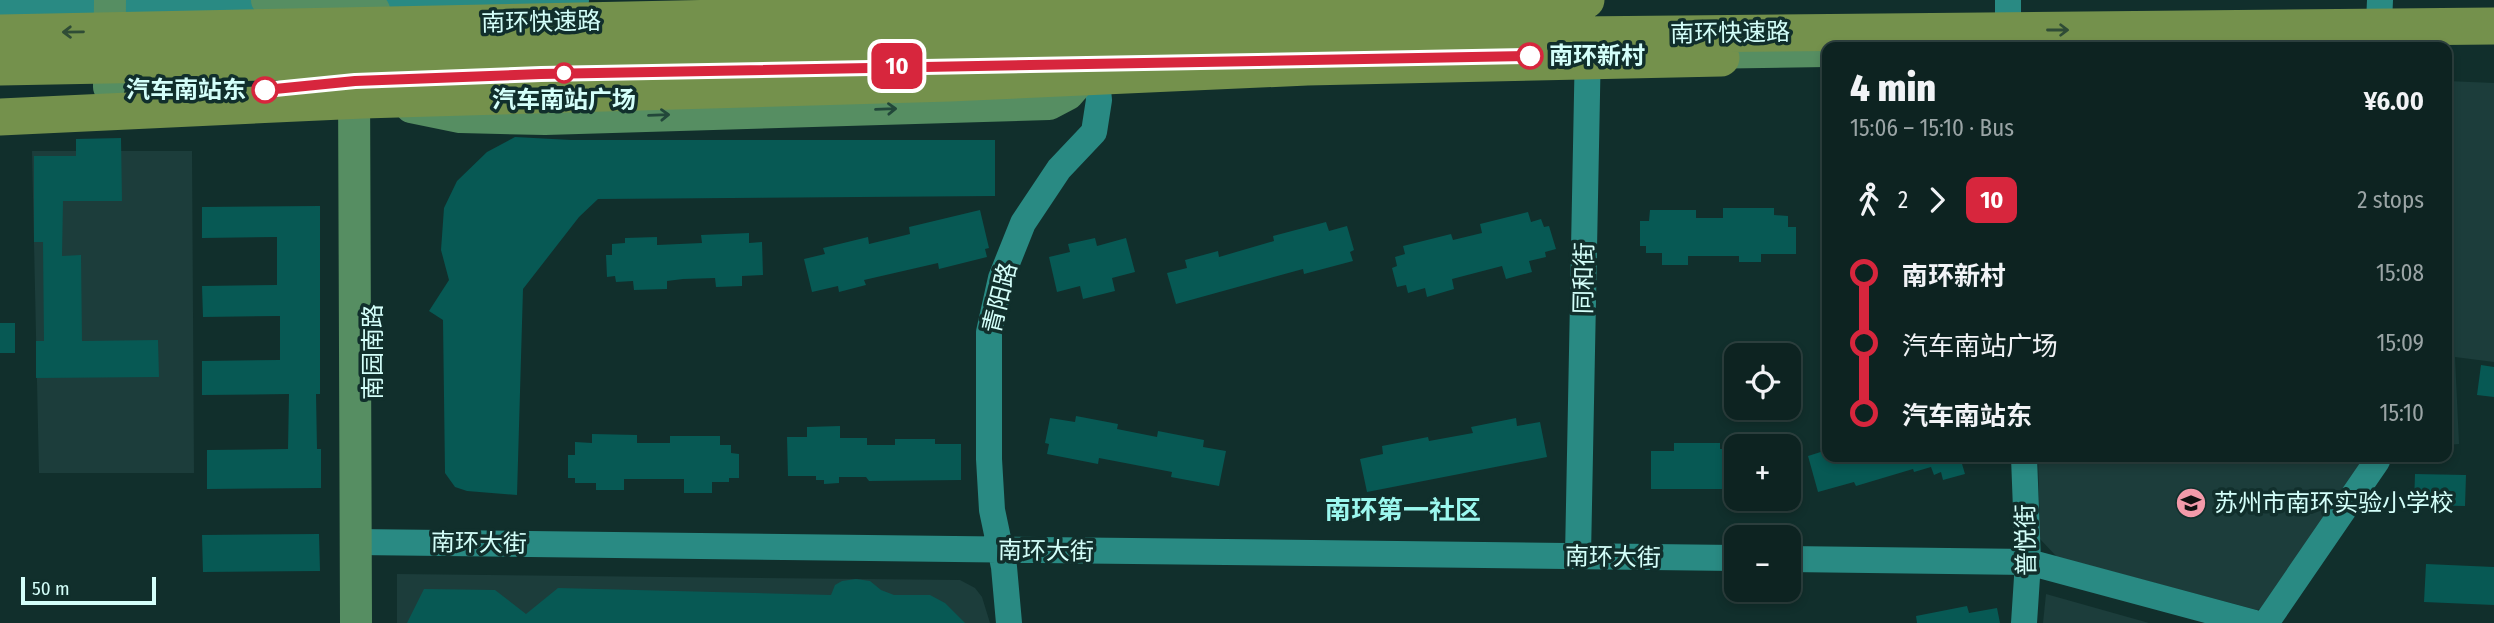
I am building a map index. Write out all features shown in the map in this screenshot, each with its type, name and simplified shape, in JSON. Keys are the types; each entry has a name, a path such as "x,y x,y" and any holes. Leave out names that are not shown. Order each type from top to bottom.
{"highway":[{"name":"南环快速路","path":"0,33 1279,4 1586,0"},
{"name":"南环快速路","path":"0,67 1280,38 2002,26 2494,26"},
{"path":"1899,42 2002,26"},
{"path":"0,93 109,87 363,90 734,88 950,83 1307,66 1797,57 1822,53"},
{"path":"0,117 363,90"}],"main road":[{"path":"109,87 110,0"},
{"path":"267,0 359,13"},
{"path":"110,36 359,13 978,0"},
{"name":"南园南路","path":"359,13 363,90 365,542 373,623"},
{"path":"2452,43 2494,42"},
{"path":"363,90 541,74 1095,62 1822,52"},
{"path":"363,90 460,117 545,119 1049,104 1068,94 1095,62"},
{"name":"南园南路","path":"356,623 365,542"}],"street":[{"path":"0,8 576,0"},
{"name":"青阳路","path":"1009,623 1001,551 992,510 989,459 989,332 1001,278 1023,222 1059,169 1094,132 1099,100 1095,62 1096,0"},
{"name":"同和街","path":"1578,556 1588,55 1586,0"},
{"path":"2378,42 2380,0"},
{"name":"普悦街","path":"2024,462 2028,562 2024,623"},
{"path":"2266,623 2376,462"},
{"name":"南环大街","path":"365,542 1724,558"},
{"path":"1801,559 2028,562 2255,623"}],"shaded area":[{"path":"2452,81 2494,83 2494,362 2455,357 2459,444 2452,445"},
{"path":"32,151 192,151 194,473 39,473"},
{"name":"苏州市南环实验小学校","path":"2038,462 2363,462 2265,608 2257,610 2057,557 2040,539"},
{"path":"397,574 960,580 975,588 982,597 990,623 397,623"},
{"path":"2046,594 2149,623 2043,623"}],"building":[{"path":"515,137 571,140 995,140 995,196 598,199 579,217 523,289 517,495 467,491 455,487 445,473 443,320 429,311 449,280 441,250 444,208 457,181 487,152"},
{"path":"121,138 122,201 63,201 62,256 81,255 82,341 158,340 159,377 36,378 36,341 44,341 43,242 34,242 34,156 76,156 76,139"},
{"path":"320,206 320,394 316,394 321,488 207,489 207,450 288,449 289,394 202,395 202,361 280,360 280,316 203,317 202,286 277,285 277,237 202,238 202,207"},
{"path":"1723,208 1774,208 1774,215 1788,216 1788,227 1796,227 1796,254 1761,254 1761,262 1739,262 1739,256 1688,256 1688,265 1662,265 1662,253 1646,253 1646,246 1640,246 1640,221 1649,221 1650,210 1696,210 1696,218 1723,218"},
{"path":"980,210 989,248 985,249 987,257 939,269 938,263 864,280 866,285 839,292 838,286 812,292 804,259 825,254 823,248 868,237 869,244 910,234 909,227"},
{"path":"1528,212 1531,222 1541,219 1544,227 1549,226 1556,249 1545,252 1546,257 1529,261 1532,272 1506,279 1502,266 1452,279 1454,289 1427,297 1425,288 1408,293 1406,285 1397,287 1392,268 1397,266 1395,257 1405,254 1403,246 1451,234 1453,240 1482,233 1480,224"},
{"path":"1326,222 1329,231 1347,226 1354,250 1350,252 1353,261 1304,274 1303,269 1176,304 1167,273 1187,268 1185,260 1218,251 1219,257 1274,241 1273,236"},
{"path":"749,233 749,243 762,242 763,275 742,276 742,286 716,287 715,278 683,279 667,281 667,289 634,290 633,281 616,282 615,276 607,277 606,255 612,255 612,244 625,243 625,238 657,237 657,245 702,243 701,235"},
{"path":"1095,238 1097,246 1126,238 1135,272 1112,278 1115,291 1083,299 1080,286 1057,292 1049,257 1070,252 1068,244"},
{"path":"0,323 15,323 15,353 0,353"},
{"path":"2481,365 2494,367 2494,397 2477,395"},
{"path":"1076,416 1118,424 1117,429 1157,437 1158,431 1204,440 1203,447 1226,451 1219,486 1171,477 1172,472 1099,458 1098,464 1047,454 1049,444 1045,443 1050,418 1075,422"},
{"path":"1516,418 1517,426 1540,422 1547,457 1367,492 1360,459 1383,454 1382,446 1428,437 1429,441 1473,433 1471,427"},
{"path":"840,426 840,438 867,438 867,445 895,445 895,439 935,439 935,444 961,444 961,480 869,481 866,477 839,477 839,483 824,484 824,480 816,480 816,476 788,476 787,437 807,437 807,427"},
{"path":"592,434 637,435 637,443 670,443 670,436 720,436 720,445 731,445 731,453 739,454 739,478 729,478 729,482 712,482 712,493 684,493 684,479 624,479 624,490 596,490 596,483 575,483 575,478 568,478 568,455 575,455 575,442 592,443"},
{"path":"1674,443 1720,443 1720,449 1724,449 1724,489 1651,489 1651,451 1674,451"},
{"path":"1822,452 1822,462 1961,462 1965,474 1943,480 1941,472 1934,475 1931,467 1914,472 1913,469 1856,486 1854,482 1818,492 1808,456"},
{"path":"2415,474 2466,475 2465,506 2414,505"},
{"path":"319,534 320,571 203,572 202,535"},
{"path":"2426,564 2494,567 2494,605 2424,602"},
{"path":"856,579 870,581 881,590 894,595 930,595 945,603 965,623 407,623 424,589 495,590 526,614 558,588 831,595 835,585"},
{"path":"1967,606 1969,613 1997,608 2000,623 1917,623 1916,616"}],"bus line":[{"name":"10","path":"265,90 355,81 541,74 1530,56"}],"place":[{"name":"南环新村","path":"1530,56"},
{"name":"汽车南站广场","path":"564,73"},
{"name":"汽车南站东","path":"265,90"},
{"name":"苏州市南环实验小学校","path":"2191,503"}],"district":[{"name":"南环第一社区","path":"1403,510"}]}
